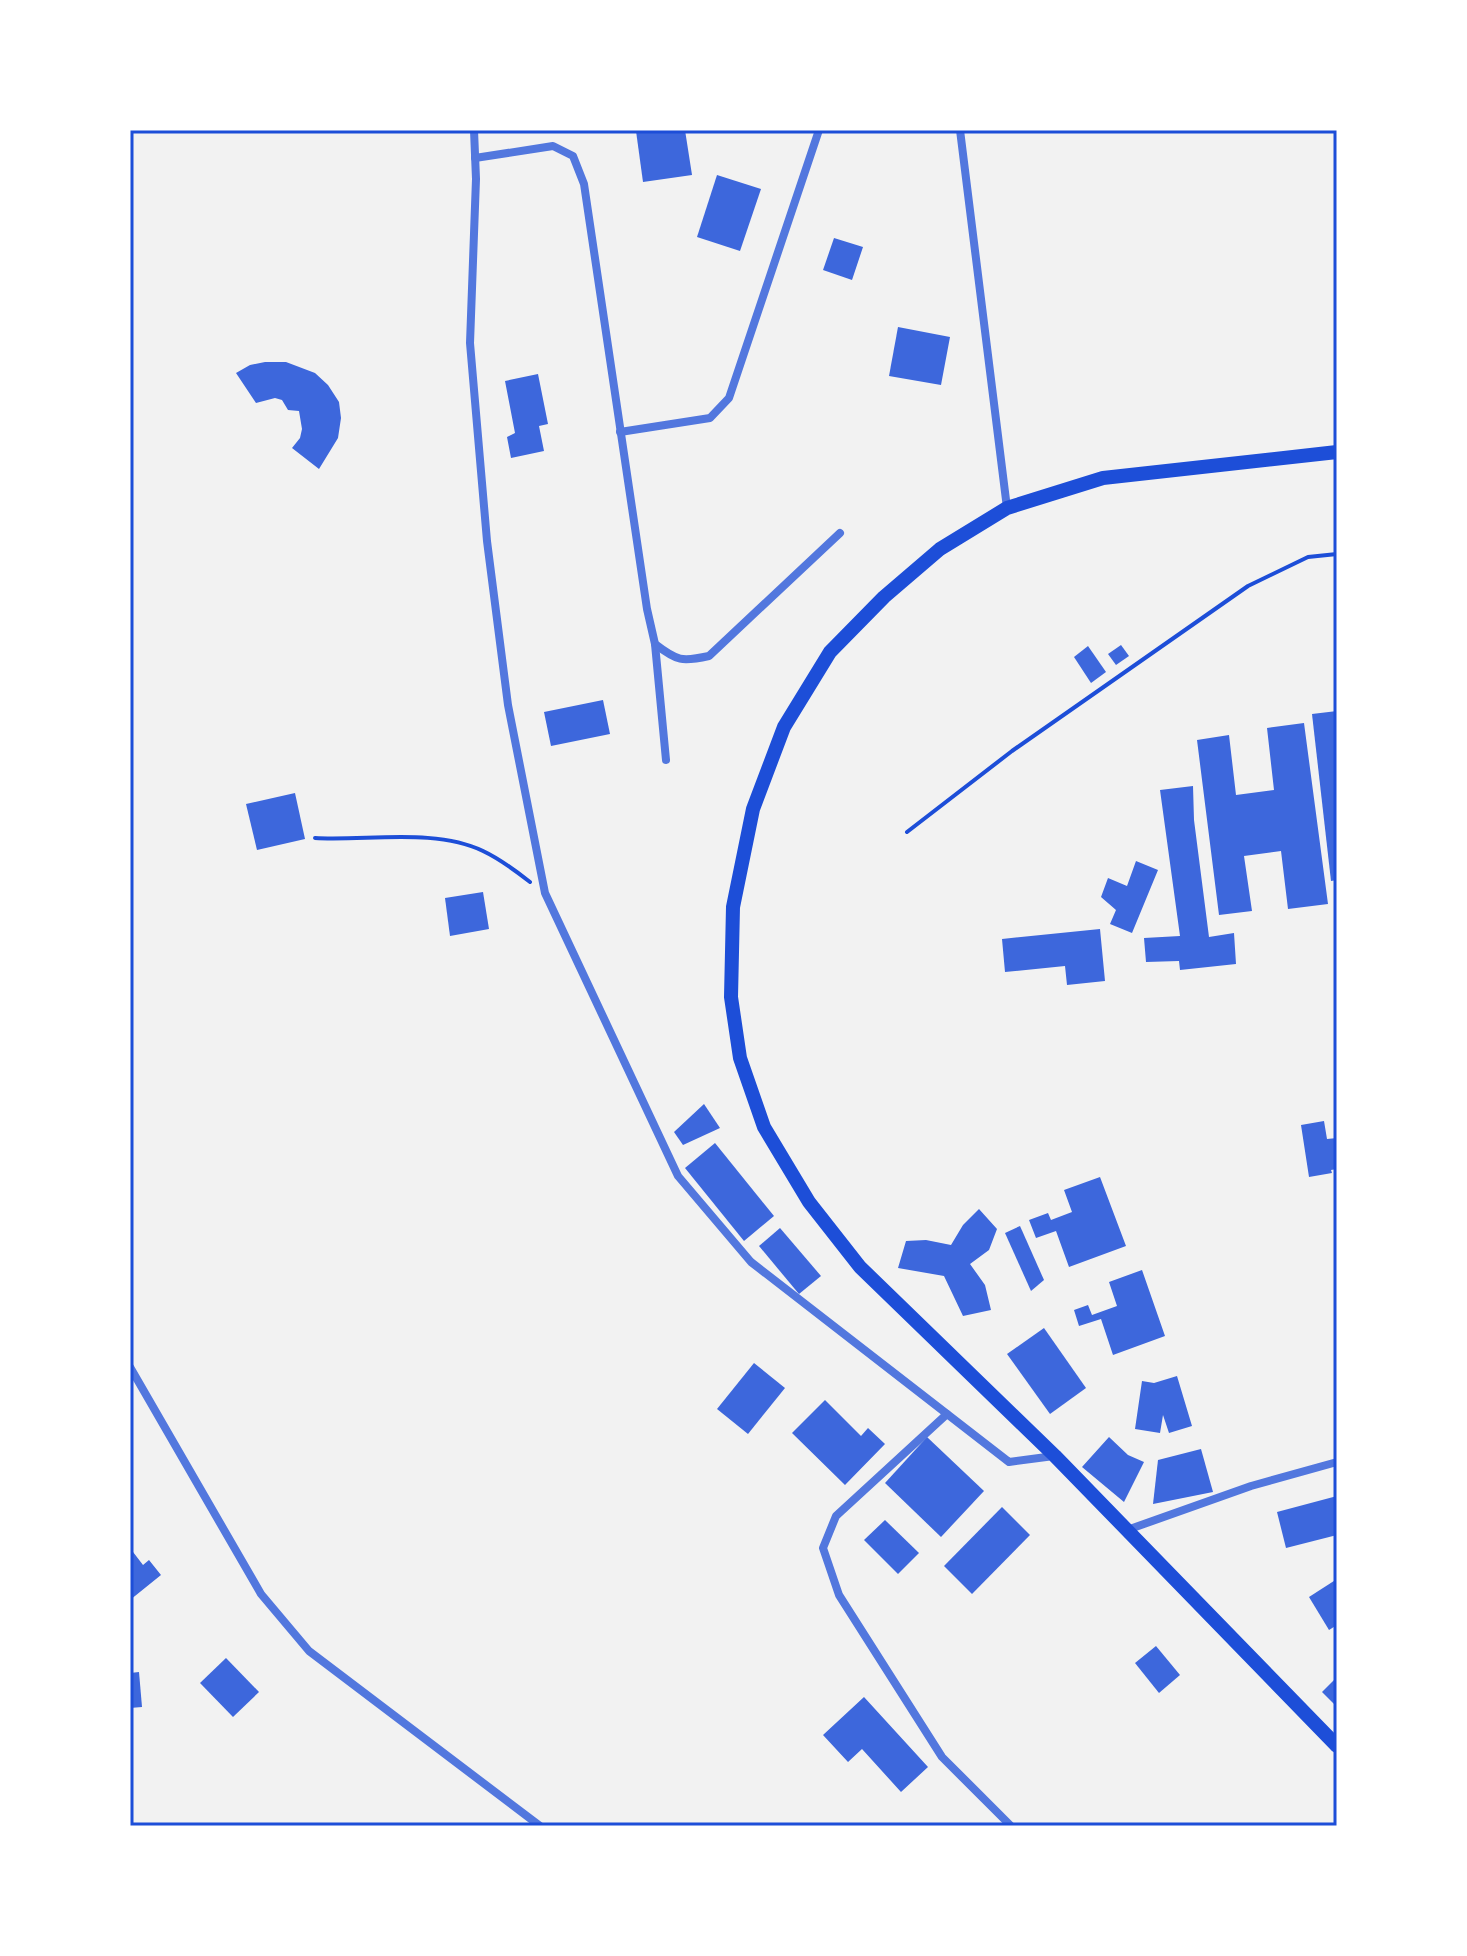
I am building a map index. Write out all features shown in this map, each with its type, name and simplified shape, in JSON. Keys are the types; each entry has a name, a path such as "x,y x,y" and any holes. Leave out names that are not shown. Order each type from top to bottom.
{"main road":[{"path":"1337,452 1103,478 1007,508 940,549 884,597 830,652 784,727 753,809 733,907 731,997 740,1058 764,1127 809,1202 860,1267 1055,1456 1337,1746"}],"street":[{"path":"474,130 470,343 487,541 508,705 545,893 678,1176 751,1262 1009,1462 1055,1456"},
{"path":"620,432 710,418 729,398 819,130"},
{"path":"960,130 1007,508"},
{"path":"475,158 553,146 573,156 584,184 645,595 655,644 666,760"},
{"path":"655,644 675,659 687,661 709,656 840,533"},
{"path":"130,1367 261,1594 309,1651 540,1826"},
{"path":"947,1414 836,1516 823,1548 839,1595 942,1757 1011,1826"},
{"path":"1127,1530 1251,1486 1337,1462"}],"path":[{"path":"907,832 1012,751 1248,586 1308,557 1337,554"},
{"path":"315,838 407,837 469,846 512,868 545,893"}],"building":[{"path":"685,130 692,175 643,182 636,131"},
{"path":"717,175 761,189 740,251 697,237"},
{"path":"834,238 863,247 852,280 823,270"},
{"path":"898,327 950,337 941,385 889,376"},
{"path":"286,362 315,373 339,402 341,418 338,438 319,469 292,448 300,438 302,429 299,411 288,410 282,400 275,398 256,403 236,373 250,365"},
{"path":"538,374 548,424 539,426 544,451 511,458 507,437 515,433 505,381"},
{"path":"1121,645 1129,656 1116,665 1108,654"},
{"path":"1088,646 1106,672 1091,683 1074,657"},
{"path":"603,700 610,734 551,746 544,712"},
{"path":"1337,711 1337,880 1331,881 1312,714"},
{"path":"1304,723 1328,904 1288,909 1281,851 1244,856 1252,911 1219,915 1197,740 1229,735 1236,795 1274,790 1267,728"},
{"path":"1193,786 1194,820 1209,937 1234,933 1236,964 1180,970 1179,961 1146,962 1144,938 1180,936 1160,790"},
{"path":"295,793 305,839 257,850 246,804"},
{"path":"1136,861 1158,870 1132,933 1110,924 1116,910 1101,897 1108,878 1127,886"},
{"path":"483,892 489,929 450,936 445,898"},
{"path":"1100,929 1105,981 1067,985 1065,966 1005,972 1002,939"},
{"path":"704,1104 720,1128 683,1145 674,1132"},
{"path":"1324,1121 1327,1139 1337,1138 1337,1169 1331,1170 1332,1173 1309,1177 1301,1125"},
{"path":"715,1143 774,1216 744,1241 685,1168"},
{"path":"1100,1177 1126,1246 1069,1267 1056,1231 1036,1238 1029,1220 1048,1213 1051,1220 1072,1212 1064,1190"},
{"path":"979,1209 997,1229 989,1250 970,1264 985,1285 991,1310 963,1316 944,1276 898,1268 906,1241 926,1240 951,1245 963,1225"},
{"path":"1020,1226 1044,1280 1031,1291 1005,1233"},
{"path":"780,1228 821,1276 799,1294 759,1246"},
{"path":"1142,1270 1165,1336 1113,1355 1101,1319 1079,1326 1074,1310 1088,1305 1092,1315 1117,1306 1109,1282"},
{"path":"1044,1328 1086,1388 1050,1414 1007,1354"},
{"path":"754,1363 785,1388 748,1434 717,1409"},
{"path":"1177,1376 1192,1426 1169,1433 1163,1415 1160,1433 1135,1429 1142,1381 1154,1383"},
{"path":"825,1400 861,1436 868,1428 885,1444 845,1485 792,1433"},
{"path":"927,1437 984,1491 941,1537 885,1483"},
{"path":"1109,1437 1128,1455 1144,1462 1124,1502 1082,1467"},
{"path":"1201,1449 1213,1492 1153,1504 1158,1460"},
{"path":"1337,1496 1337,1535 1286,1548 1277,1512"},
{"path":"1002,1507 1030,1535 972,1594 944,1566"},
{"path":"885,1520 919,1553 898,1574 864,1540"},
{"path":"130,1548 143,1565 149,1560 161,1575 130,1600"},
{"path":"1337,1579 1337,1625 1329,1630 1309,1597"},
{"path":"1156,1646 1180,1675 1159,1693 1135,1663"},
{"path":"226,1658 259,1692 233,1717 200,1683"},
{"path":"139,1672 142,1707 130,1708 130,1673"},
{"path":"1337,1677 1337,1707 1322,1692"},
{"path":"864,1697 928,1767 901,1792 862,1749 848,1762 823,1735"}]}
